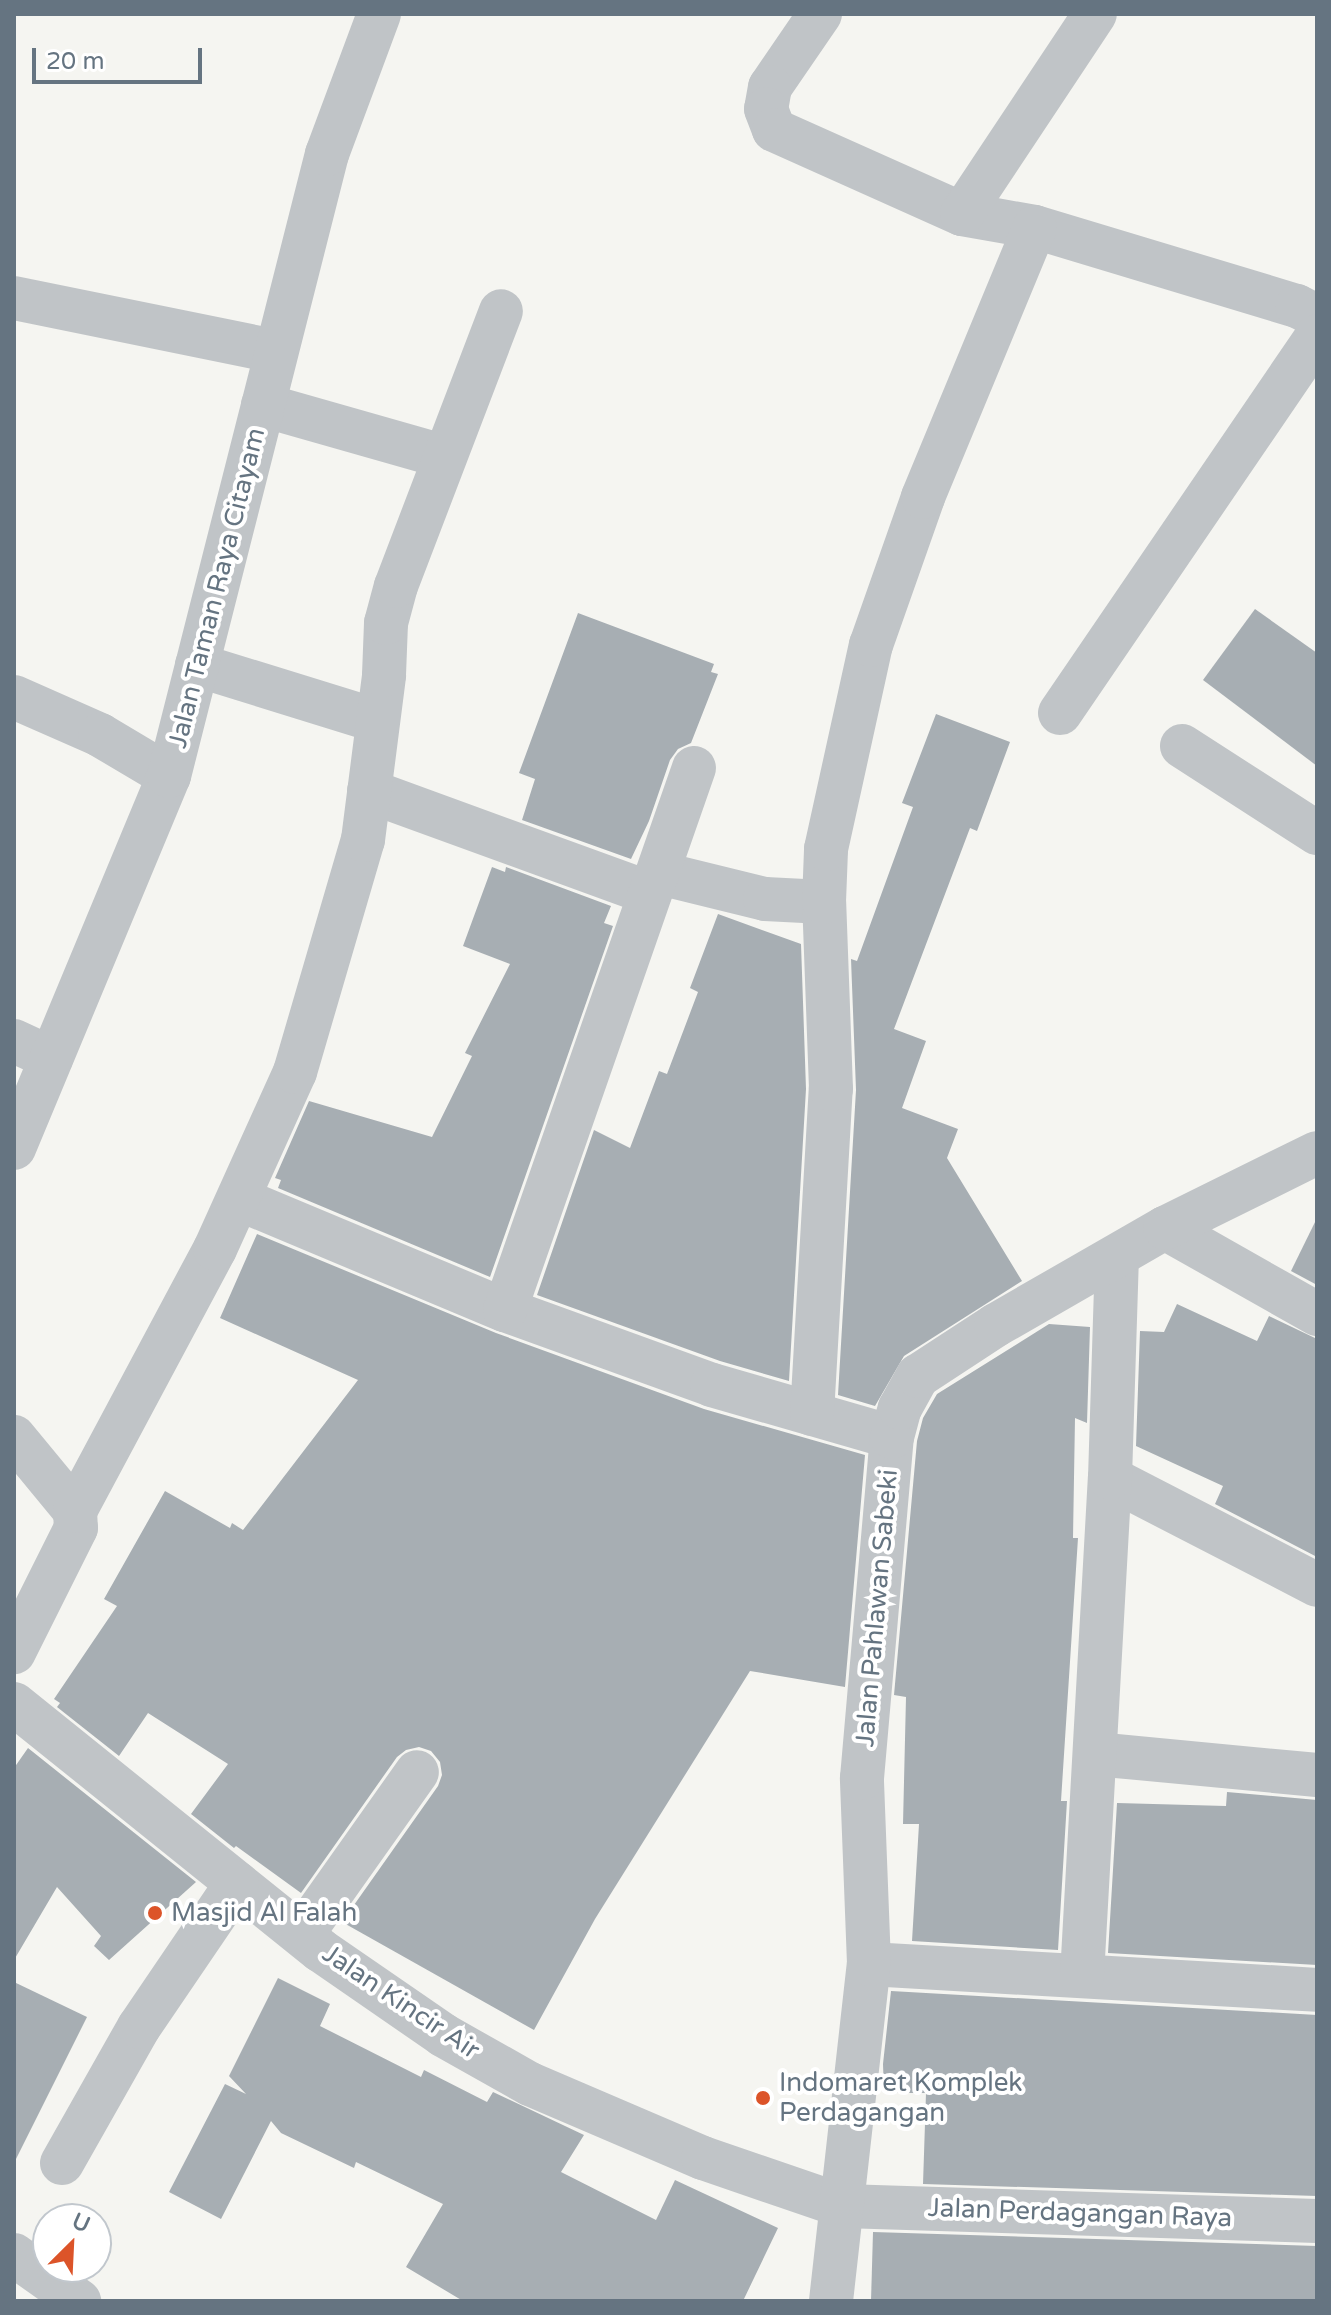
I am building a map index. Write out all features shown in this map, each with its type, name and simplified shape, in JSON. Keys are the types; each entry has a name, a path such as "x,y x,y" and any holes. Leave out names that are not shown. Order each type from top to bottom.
{"street":[{"path":"820,14 770,87 766,109 774,130 962,214 1035,227 1297,306 1317,316"},
{"path":"962,214 1095,14"},
{"name":"Jalan Taman Raya Citayam","path":"14,1148 33,1049 169,776 327,154 372,17"},
{"path":"812,1414 831,1089 824,902 826,849 871,645 923,497 1035,227"},
{"path":"14,298 275,351"},
{"path":"14,1652 66,1552 76,1528 75,1511 239,1199 295,1072 363,840 386,623 396,586 501,311"},
{"path":"1060,713 1317,336"},
{"path":"263,405 445,457"},
{"path":"197,665 378,721"},
{"path":"14,697 100,735 169,776"},
{"path":"1182,746 1317,833"},
{"path":"505,1310 694,768"},
{"path":"369,791 655,883 765,899 824,902"},
{"name":"Jalan Pahlawan Sabeki","path":"831,2301 869,1964 862,1778 892,1437 900,1408 918,1376 996,1325 1165,1228 1317,1153"},
{"path":"239,1199 505,1310 712,1385 892,1437"},
{"path":"1165,1228 1317,1314"},
{"path":"1082,1976 1110,1478 1117,1258"},
{"path":"14,1437 75,1511"},
{"path":"1110,1478 1317,1585"},
{"name":"Jalan Kincir Air","path":"14,1704 303,1933 320,1950 443,2035 530,2084 703,2158 843,2206"},
{"path":"1095,1754 1317,1775"},
{"path":"303,1933 417,1772"},
{"path":"62,2163 139,2027 237,1883"},
{"path":"869,1964 1317,1990"},
{"name":"Jalan Perdagangan Raya","path":"843,2206 1317,2221"},
{"path":"14,2255 79,2301"}],"building":[{"path":"1255,609 1317,653 1317,766 1203,680"},
{"path":"578,613 714,664 711,672 718,674 691,743 678,749 670,760 649,821 631,859 522,820 535,779 519,773"},
{"path":"936,714 1010,742 977,831 970,828 894,1029 926,1041 902,1108 958,1129 947,1158 1022,1281 904,1356 875,1406 838,1395 856,1090 851,959 857,961 913,807 902,803"},
{"path":"492,867 505,872 506,867 611,906 604,923 613,926 490,1277 278,1188 281,1180 275,1178 309,1101 432,1137 472,1056 465,1053 510,964 463,946"},
{"path":"718,914 801,944 806,1089 789,1381 720,1361 537,1295 594,1130 630,1148 659,1071 667,1074 698,992 690,988"},
{"path":"1317,1218 1317,1285 1291,1271"},
{"path":"257,1234 496,1333 704,1409 865,1455 845,1687 750,1671 595,1919 534,2030 342,1922 438,1786 442,1775 440,1762 431,1751 419,1747 406,1750 397,1757 301,1893 236,1846 234,1848 191,1814 228,1764 148,1713 119,1756 57,1707 60,1703 54,1699 117,1606 104,1599 165,1491 230,1528 232,1523 243,1530 358,1380 220,1318"},
{"path":"1177,1304 1257,1341 1269,1316 1317,1339 1317,1557 1215,1504 1223,1486 1136,1446 1140,1331 1164,1332"},
{"path":"1049,1324 1090,1327 1087,1423 1075,1418 1073,1538 1078,1538 1061,1801 1067,1801 1058,1950 912,1941 919,1824 903,1824 906,1697 894,1695 917,1441 923,1418 937,1394"},
{"path":"28,1748 196,1882 109,1960 94,1946 101,1936 57,1887 14,1960 14,1768"},
{"path":"1227,1792 1317,1800 1317,1965 1108,1953 1117,1803 1226,1806"},
{"path":"278,1978 330,2004 320,2026 421,2077 424,2070 487,2102 493,2092 584,2135 561,2172 656,2220 675,2180 778,2228 743,2301 463,2301 406,2267 443,2204 356,2162 354,2168 281,2133 271,2121 221,2219 169,2192 225,2084 246,2094 229,2076"},
{"path":"14,1982 87,2017 14,2163"},
{"path":"891,1991 1317,2015 1317,2196 923,2184 926,2093 884,2093 883,2064"},
{"path":"873,2232 1317,2246 1317,2301 871,2301"}],"place":[{"name":"Masjid Al Falah","path":"155,1913"},
{"name":"Indomaret Komplek Perdagangan","path":"763,2098"}]}
